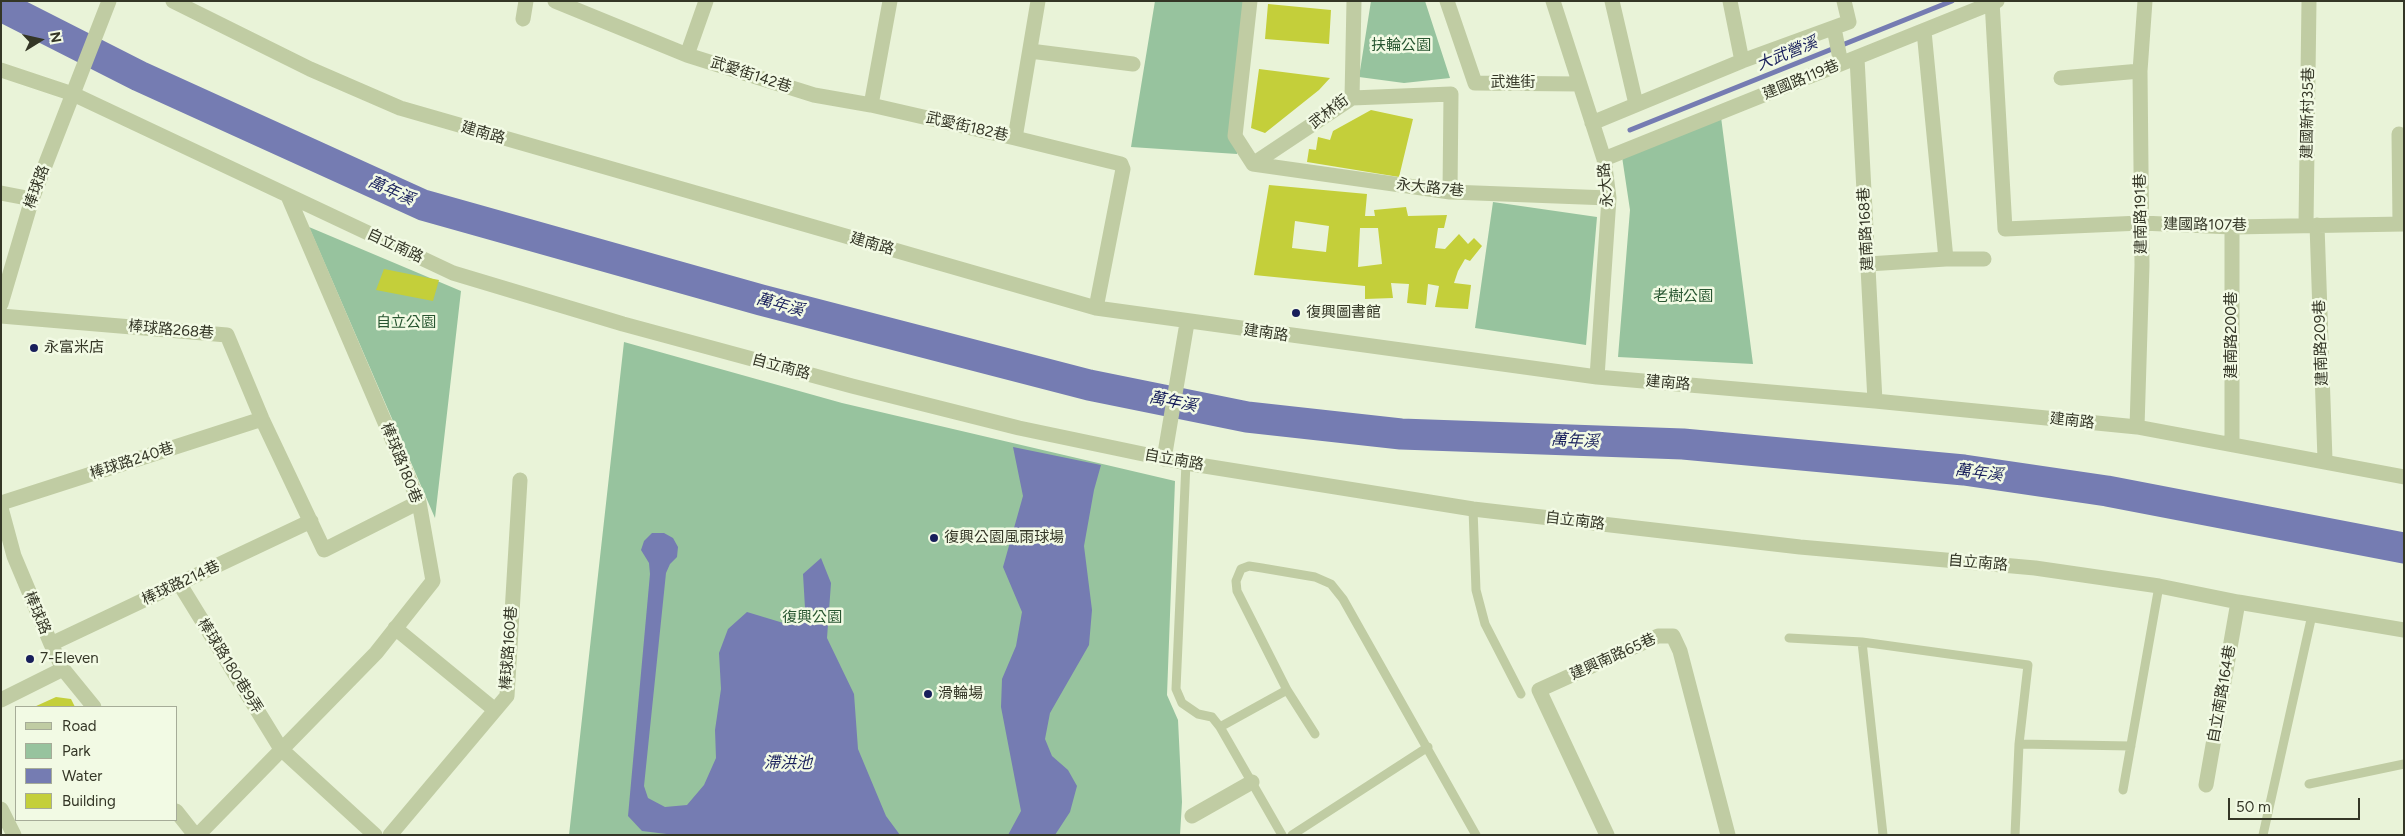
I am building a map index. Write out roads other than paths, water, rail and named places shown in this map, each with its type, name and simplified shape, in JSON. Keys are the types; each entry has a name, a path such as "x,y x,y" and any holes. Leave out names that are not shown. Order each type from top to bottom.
{"street":[{"name":"棒球路","path":"2,297 32,199 109,1"},
{"name":"建南路","path":"174,1 310,68 400,108 1096,308 1187,323 1597,377 1874,401 2137,427 2325,460 2404,477"},
{"path":"523,20 526,1"},
{"name":"武愛街142巷","path":"555,1 687,55 814,95 871,105"},
{"path":"687,55 706,1"},
{"path":"871,105 890,1"},
{"name":"武愛街182巷","path":"871,105 1015,138 1038,1"},
{"path":"1250,1 1235,136 1253,164"},
{"name":"武林街","path":"1253,164 1352,98 1354,1"},
{"name":"武進街","path":"1447,1 1475,83 1579,84"},
{"name":"永大路","path":"1553,1 1604,159 1609,198 1597,377"},
{"path":"1612,1 1636,104"},
{"path":"1730,1 1742,60"},
{"path":"1592,123 1742,60 1838,47 1849,22 1844,1"},
{"name":"建南路191巷","path":"2137,427 2141,347 2140,71 2145,1"},
{"name":"建國新村35巷","path":"2309,1 2312,225"},
{"name":"建國路107巷","path":"1994,2 2006,230 2141,223 2232,226 2402,224"},
{"name":"建國路119巷","path":"1604,159 1838,47 1857,58 1994,2"},
{"path":"1924,31 1946,259"},
{"path":"1030,51 1133,64"},
{"name":"建南路168巷","path":"1857,58 1874,401"},
{"name":"自立南路","path":"1,70 73,94 453,273 624,324 852,386 1020,428 1186,463 1473,509 1800,547 2035,568 2159,586 2238,602 2404,630"},
{"path":"2061,78 2140,71"},
{"path":"1352,98 1451,94 1475,83"},
{"path":"1450,192 1451,94"},
{"path":"2399,134 2402,224"},
{"path":"1015,138 1122,164 1123,169 1096,308"},
{"name":"永大路7巷","path":"1253,164 1450,192 1609,198"},
{"path":"1,194 32,199"},
{"name":"棒球路180巷","path":"197,835 376,653 433,581 419,502 288,196"},
{"name":"建南路209巷","path":"2312,225 2325,460"},
{"name":"建南路200巷","path":"2232,226 2232,444"},
{"path":"1868,264 1946,259 1984,259"},
{"name":"棒球路268巷","path":"1,316 227,335 262,419 324,550 419,502"},
{"path":"1164,459 1187,323"},
{"name":"棒球路240巷","path":"1,503 262,419"},
{"name":"棒球路160巷","path":"390,835 506,696 520,480"},
{"name":"棒球路","path":"1,508 7,558 63,669 93,706"},
{"name":"棒球路214巷","path":"50,644 311,521"},
{"name":"棒球路180巷9弄","path":"179,584 282,749 374,835"},
{"name":"自立南路164巷","path":"2206,786 2238,602"},
{"path":"395,628 495,710"},
{"name":"建興南路65巷","path":"1607,835 1539,690 1658,636 1673,636 1680,651 1728,835"},
{"path":"1,700 63,669"},
{"path":"1192,816 1252,782"},
{"path":"1,809 14,835"},
{"path":"178,813 197,835"}],"lane":[{"path":"1186,463 1176,689 1182,703 1198,714 1212,717 1220,726 1282,835"},
{"path":"1473,509 1476,590 1485,624 1521,694"},
{"path":"1315,734 1287,690 1237,590 1236,581 1241,569 1249,566 1262,568 1316,577 1331,584 1343,599 1476,835"},
{"path":"2123,790 2159,586"},
{"path":"2262,835 2312,615"},
{"path":"1789,638 1862,642 2028,665 2019,744 2015,835"},
{"path":"1862,642 1883,835"},
{"path":"1220,726 1287,690"},
{"path":"2019,744 2131,746"},
{"path":"1292,835 1428,747"},
{"path":"2309,784 2404,764"}],"water":[{"path":"1013,447 1101,465 1094,490 1084,546 1092,610 1089,645 1050,713 1045,739 1052,756 1068,770 1077,786 1070,812 1055,835 1008,835 1021,811 1001,707 1002,679 1016,646 1022,612 1003,567 1023,496"},
{"name":"滯洪池","path":"652,533 664,533 673,538 678,547 677,557 670,564 666,573 644,786 648,798 665,807 687,805 704,785 716,758 715,730 721,689 719,653 728,629 747,612 790,625 798,622 805,608 803,574 821,558 831,583 827,638 854,694 858,749 886,816 900,835 675,835 642,831 628,816 650,574 649,563 641,550 644,541"}],"waterway":[{"name":"大武營溪","path":"1630,130 1952,1"},
{"name":"萬年溪","path":"1,6 139,76 423,205 761,300 1089,385 1247,417 1401,434 1683,444 1964,470 2107,491 2404,548"}],"place":[{"name":"復興圖書館","path":"1296,313"},
{"name":"永富米店","path":"34,348"},
{"name":"復興公園風雨球場","path":"934,538"},
{"name":"7-Eleven","path":"30,659"},
{"name":"滑輪場","path":"928,694"}],"park label":[{"name":"扶輪公園","path":"1401,46"},
{"name":"老樹公園","path":"1683,297"},
{"name":"自立公園","path":"406,323"},
{"name":"復興公園","path":"812,618"}]}
